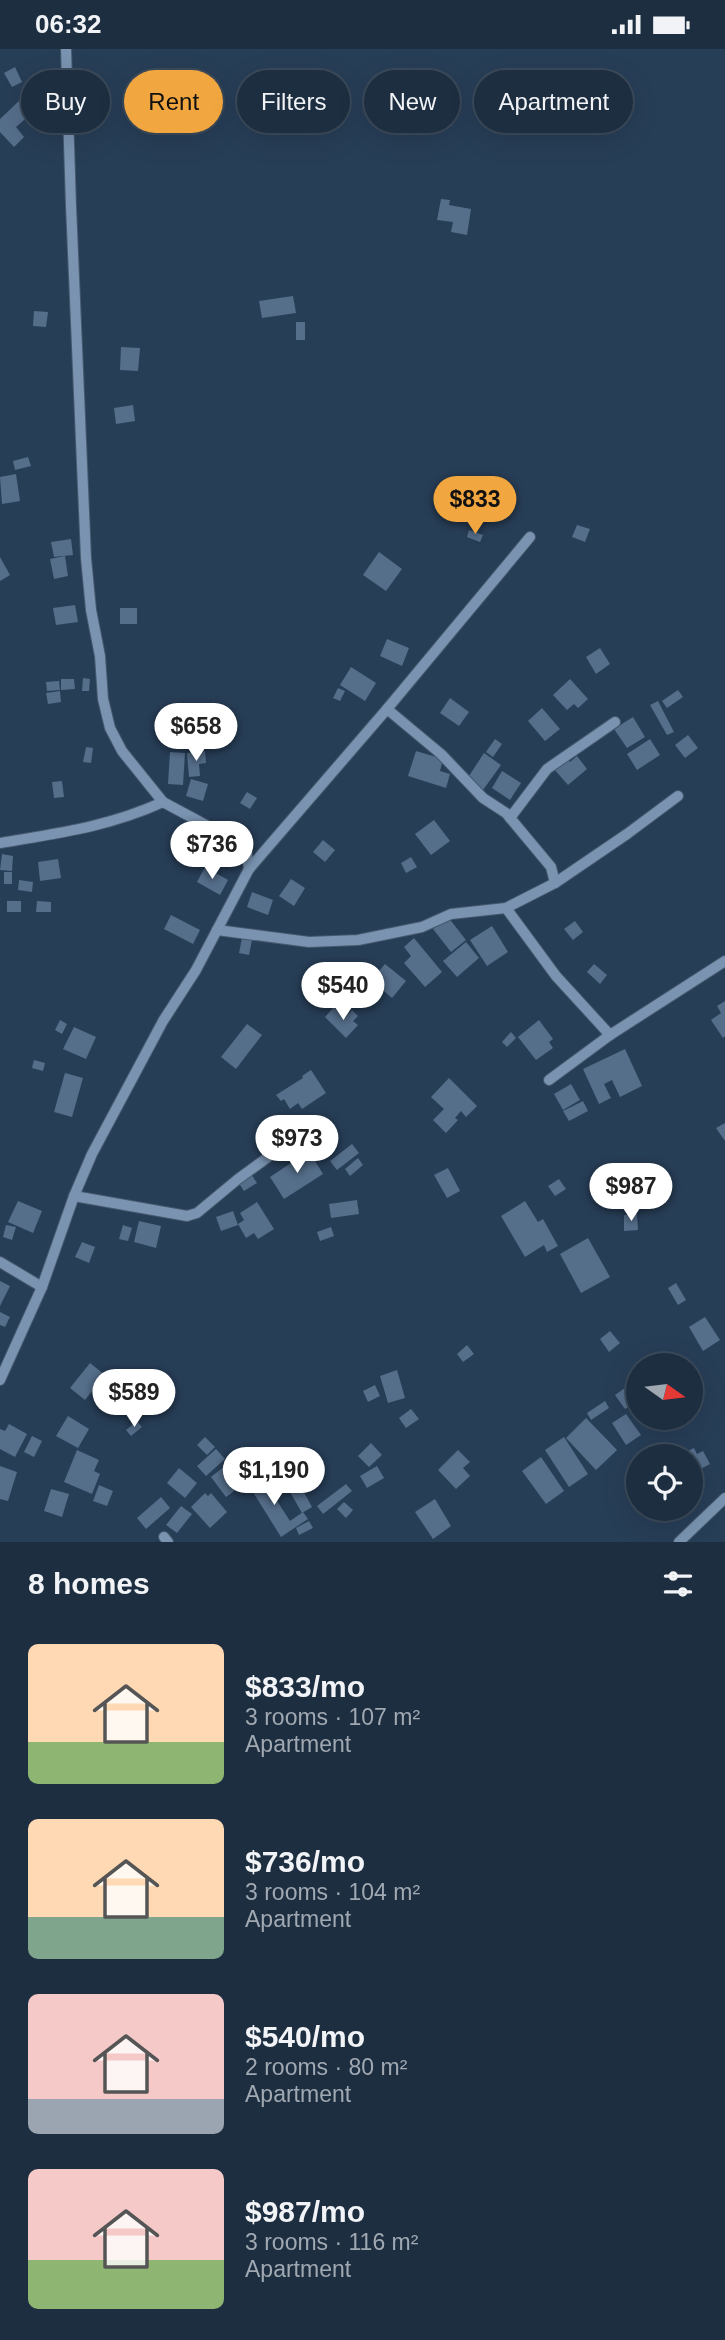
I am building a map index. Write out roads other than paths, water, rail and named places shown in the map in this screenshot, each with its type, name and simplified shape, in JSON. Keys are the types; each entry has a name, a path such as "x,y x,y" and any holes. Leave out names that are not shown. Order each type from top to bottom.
{"street":[{"path":"66,49 83,497 91,610 100,656 103,699 110,728 122,751 163,802 230,838 247,854 249,869"},
{"path":"0,1380 42,1287 92,1154 163,1021 196,970 249,869 530,537"},
{"path":"387,709 441,754 483,798 510,818 551,867 555,883"},
{"path":"510,818 547,769 615,722"},
{"path":"217,930 309,942 358,940 422,927 451,914 506,908 555,883 678,796"},
{"path":"0,843 93,828 138,814 163,802"},
{"path":"506,908 563,984 610,1035"},
{"path":"550,1080 610,1035 725,961"},
{"path":"74,1196 187,1216 197,1213 237,1179 297,1136"},
{"path":"0,1262 42,1287"},
{"path":"679,1542 725,1498"}]}
